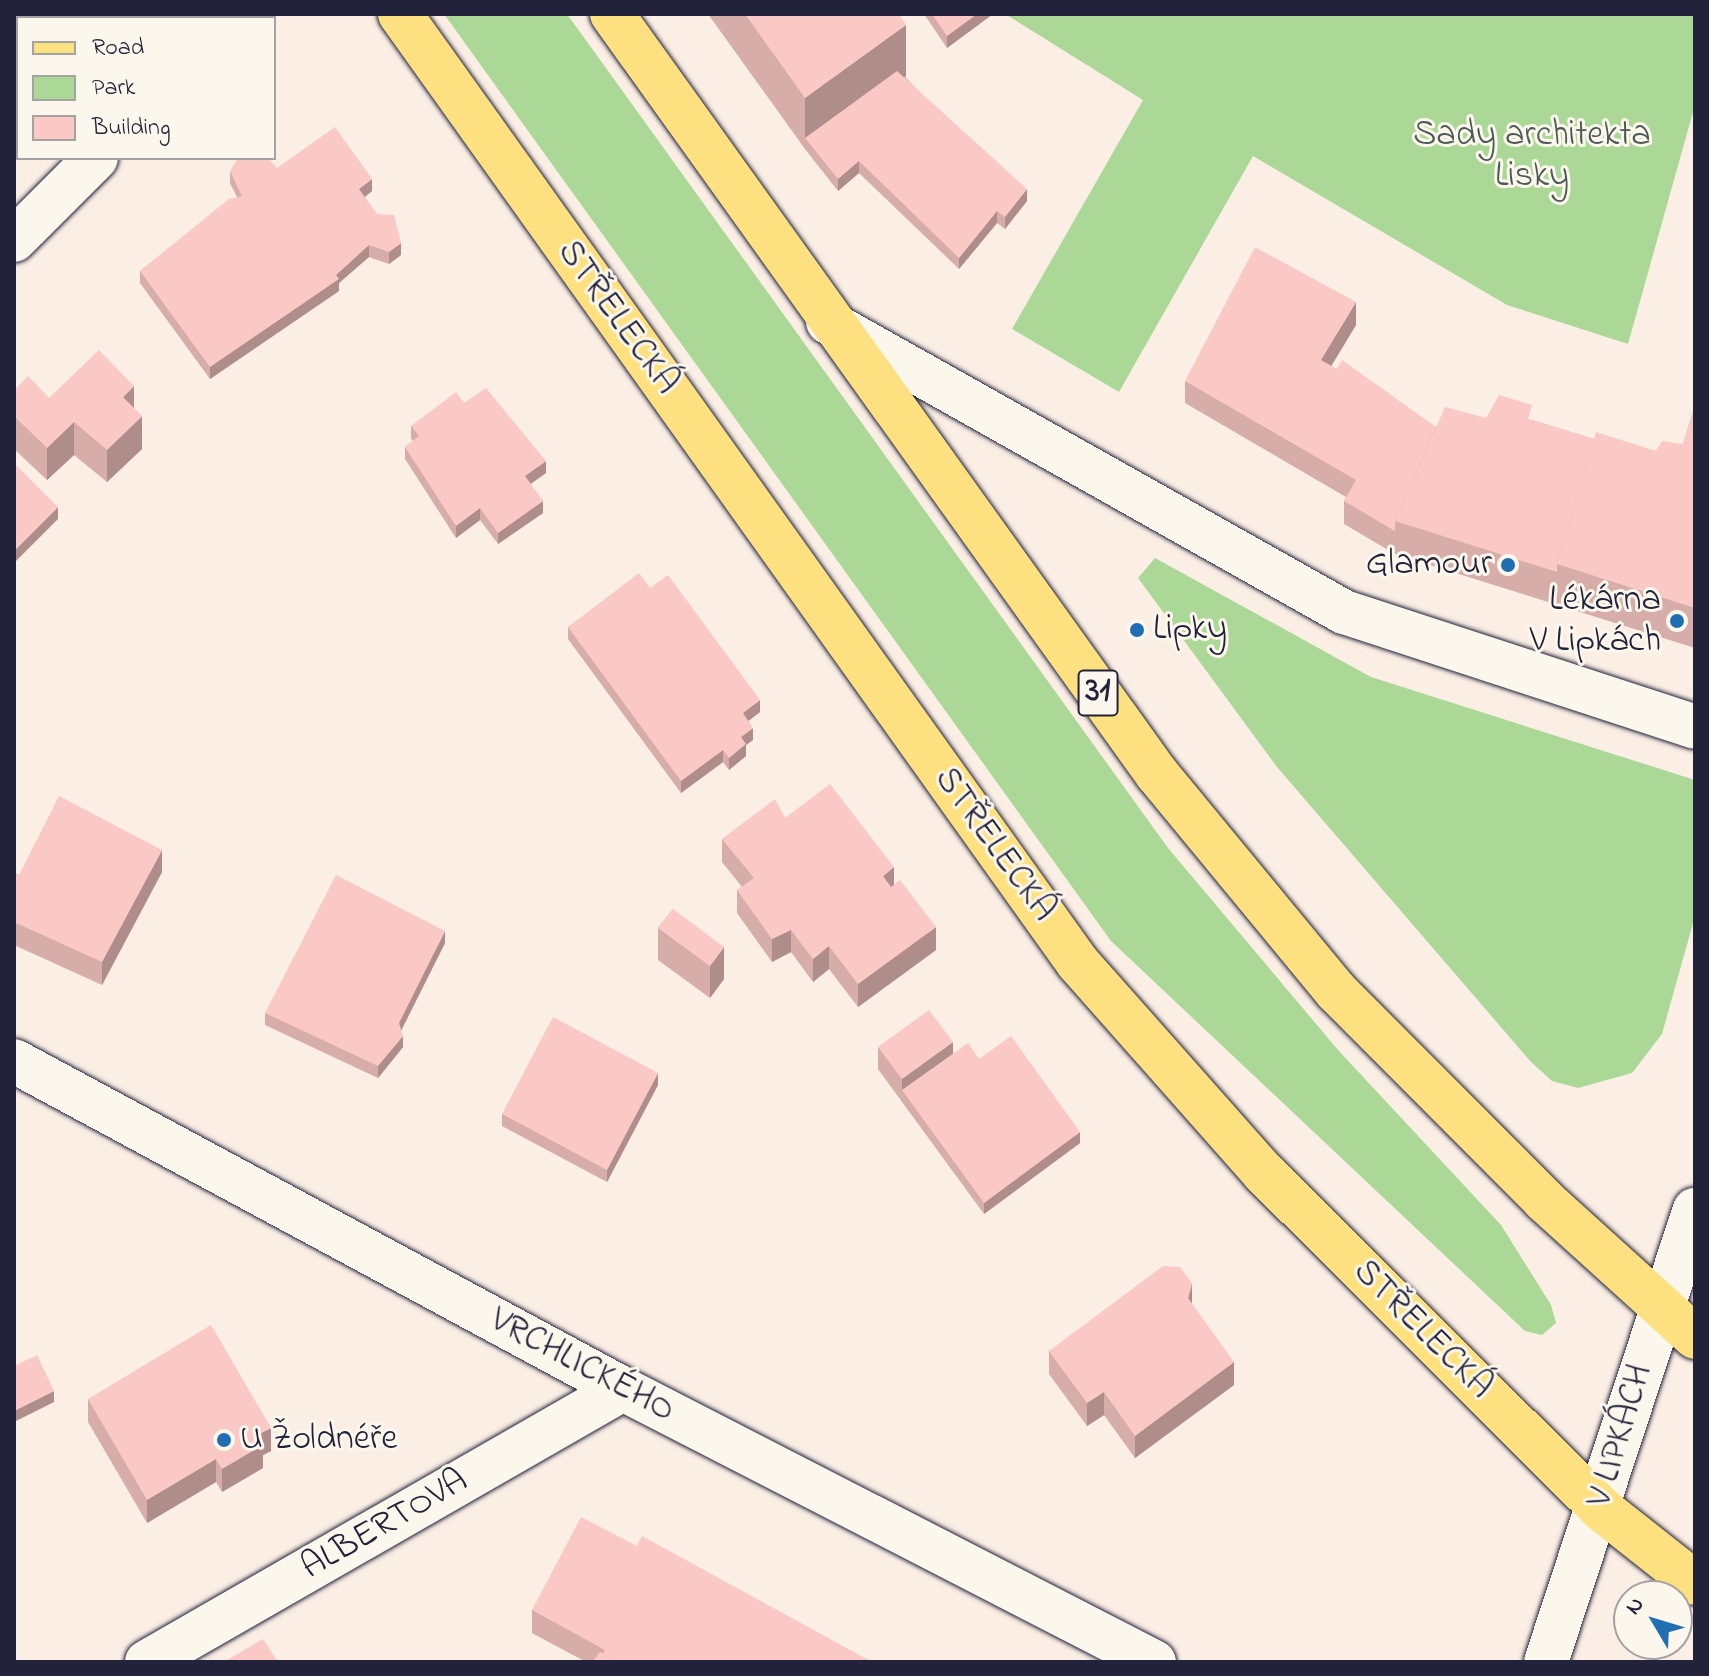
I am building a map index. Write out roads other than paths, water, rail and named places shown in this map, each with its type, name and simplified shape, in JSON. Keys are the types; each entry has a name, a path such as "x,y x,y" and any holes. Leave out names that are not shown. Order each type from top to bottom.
{"main road":[{"name":"STŘELECKÁ","path":"400,14 1078,963 1264,1173 1600,1508 1695,1583"},
{"name":"31","path":"612,14 828,322 1157,774 1336,991 1659,1309 1695,1337"}],"street":[{"path":"14,240 94,160"},
{"path":"828,322 1344,612 1695,727"},
{"name":"VRCHLICKÉHO","path":"14,1061 623,1389 1147,1661"},
{"name":"V LIPKÁCH","path":"1546,1662 1600,1508 1659,1309 1695,1210"},
{"name":"ALBERTOVA","path":"147,1662 623,1389"}],"place":[{"name":"Glamour","path":"1508,565"},
{"name":"Lékárna V Lipkách","path":"1677,621"},
{"name":"Lipky","path":"1137,630"},
{"name":"U Žoldnéře","path":"224,1440"}],"park label":[{"name":"Sady architekta Lisky","path":"1532,156"}]}
